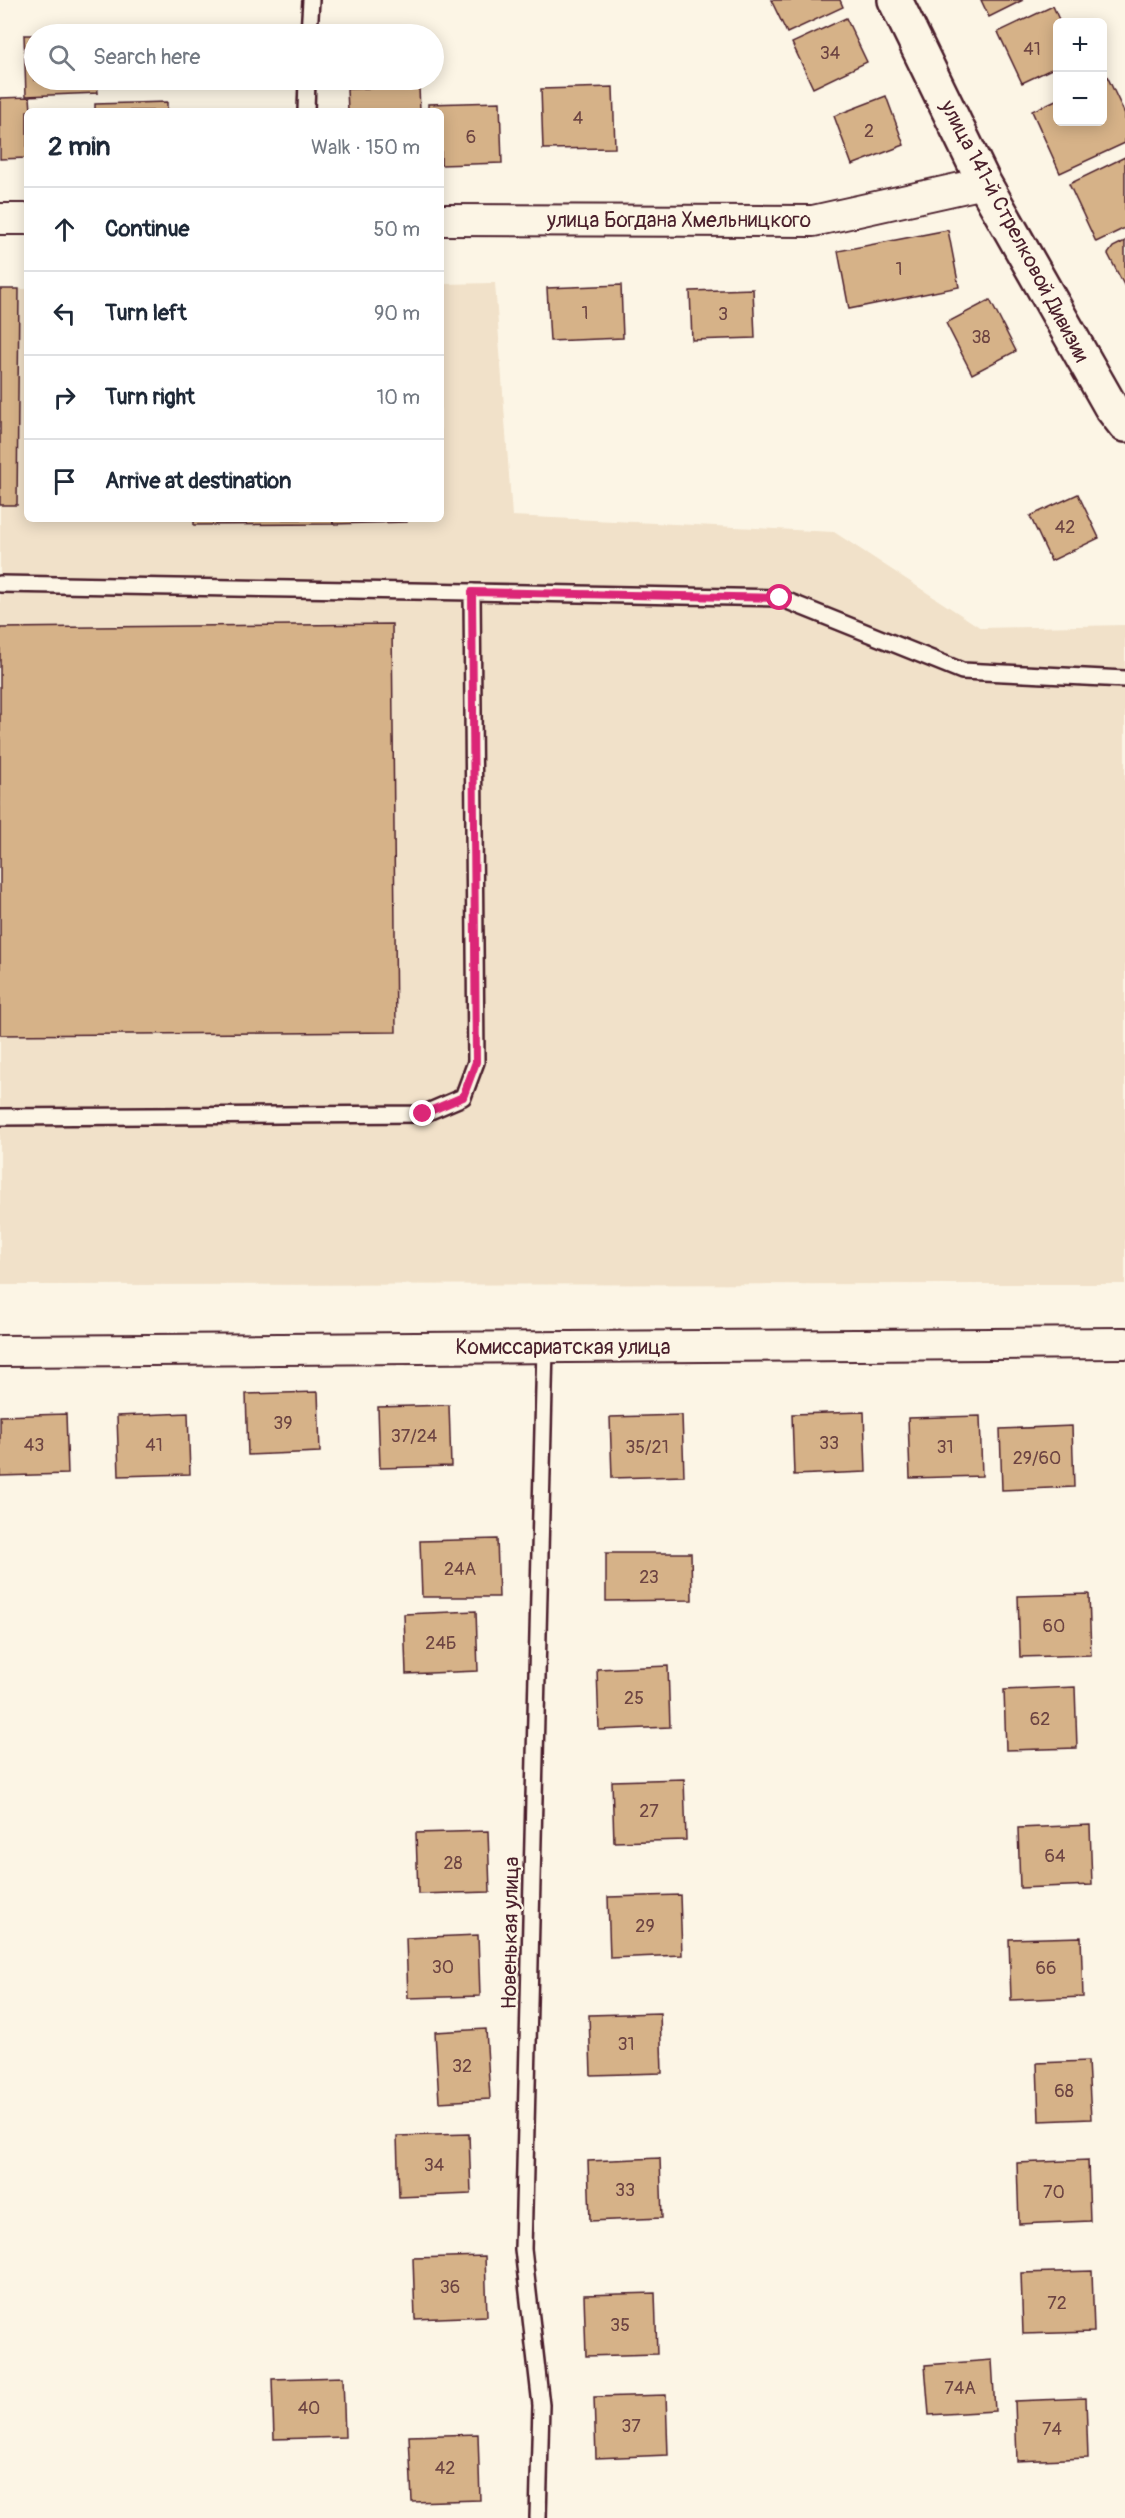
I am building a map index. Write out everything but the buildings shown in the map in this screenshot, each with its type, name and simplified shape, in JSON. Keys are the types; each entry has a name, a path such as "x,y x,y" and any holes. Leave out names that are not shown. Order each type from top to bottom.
{"main road":[{"name":"улица 141-й Стрелковой Дивизии","path":"896,0 984,183 1111,407 1125,425"}],"street":[{"name":"улица Богдана Хмельницкого","path":"444,220 813,221 984,183"},
{"path":"0,219 24,219"},
{"name":"Комиссариатская улица","path":"0,1352 1125,1343"}],"lane":[{"path":"310,24 311,0"},
{"path":"306,108 307,90"},
{"path":"0,584 780,598 962,671 1125,679"},
{"path":"0,1117 423,1114 463,1097 476,1062 472,592"},
{"name":"Новенькая улица","path":"538,2518 541,2405 523,2249 545,1347"}],"shaded area":[{"path":"495,283 512,516 834,532 981,628 1125,625 1125,1284 0,1285 0,289 24,289 24,522 444,522 444,284"}],"route":[{"path":"423,1114 463,1097 476,1062 472,592 780,598"}]}
